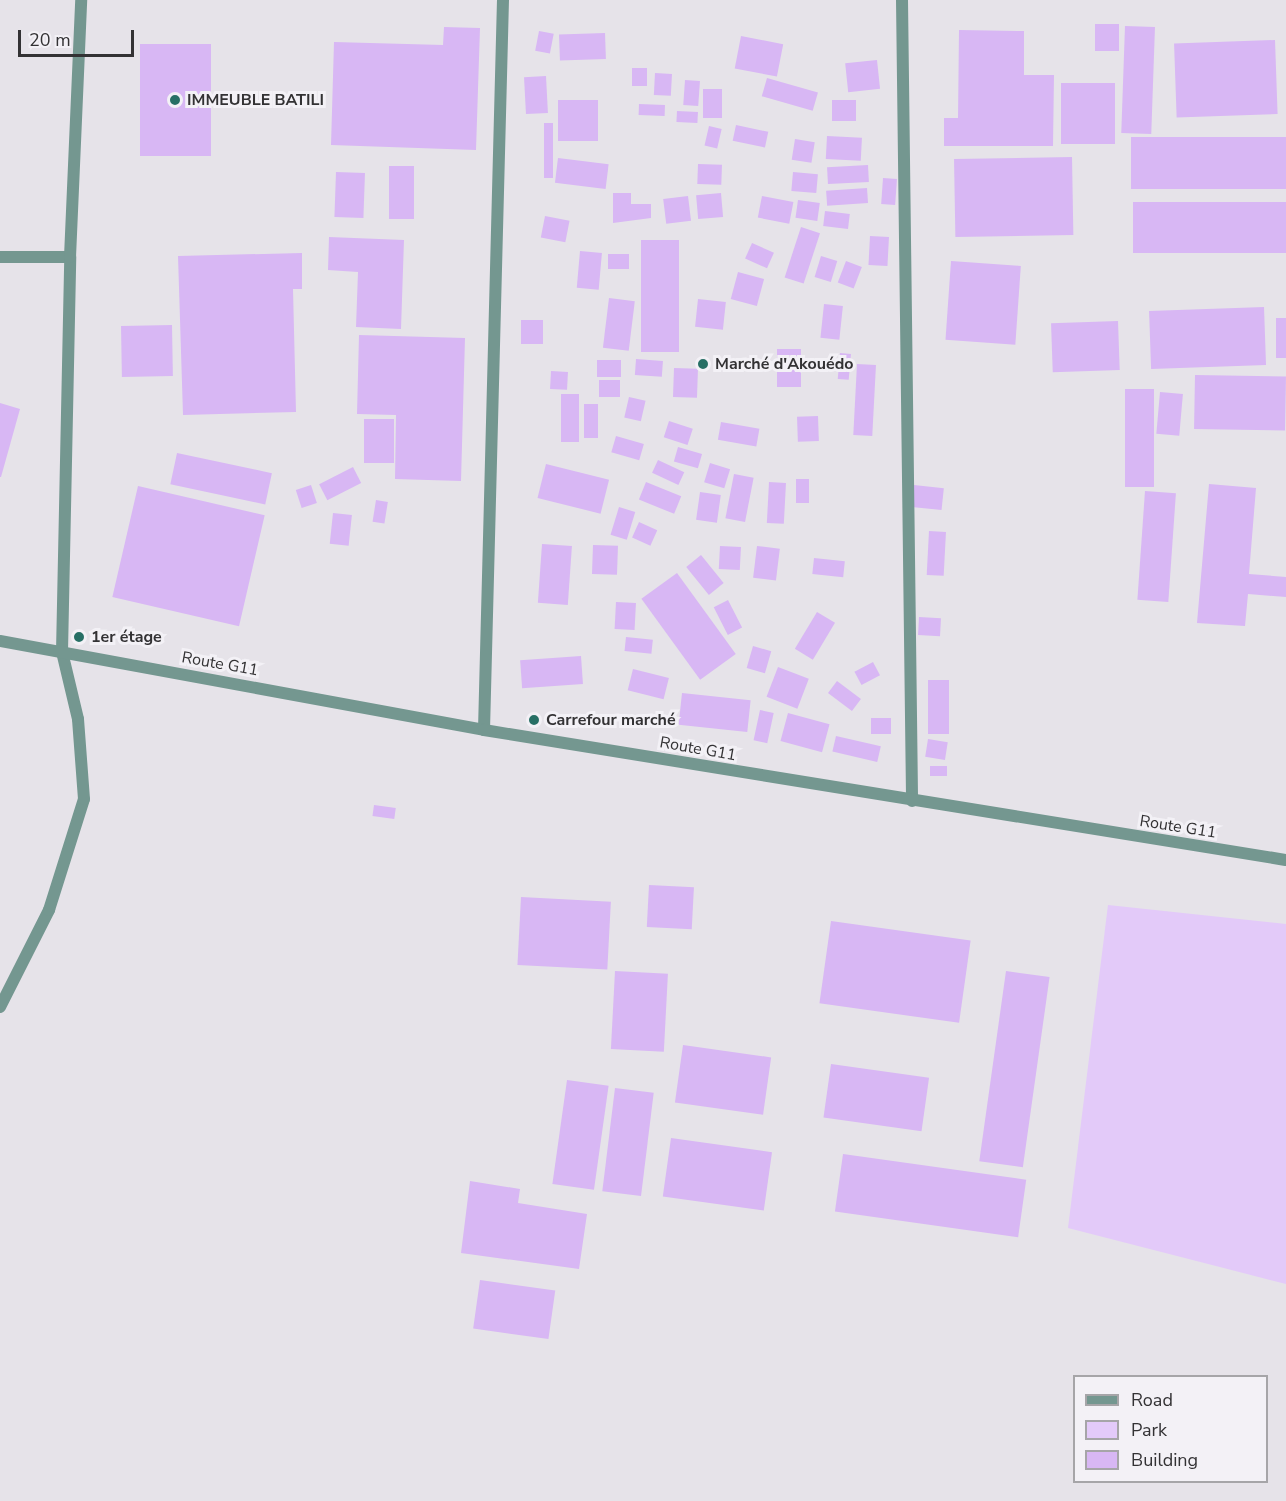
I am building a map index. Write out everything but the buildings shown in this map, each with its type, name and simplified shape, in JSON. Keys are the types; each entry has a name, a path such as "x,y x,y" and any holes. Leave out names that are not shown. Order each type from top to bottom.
{"street":[{"path":"0,1006 49,910 84,799 78,719 62,652 70,257 81,0"},
{"path":"484,730 503,0"},
{"path":"902,0 912,801"},
{"path":"0,257 70,257"},
{"name":"Route G11","path":"0,640 484,730 1286,860"}],"green space":[{"path":"1108,905 1286,924 1286,1284 1068,1228"}],"place":[{"name":"IMMEUBLE BATILI","path":"175,100"},
{"name":"Marché d'Akouédo","path":"703,364"},
{"name":"1er étage","path":"79,637"},
{"name":"Carrefour marché","path":"534,720"}]}
